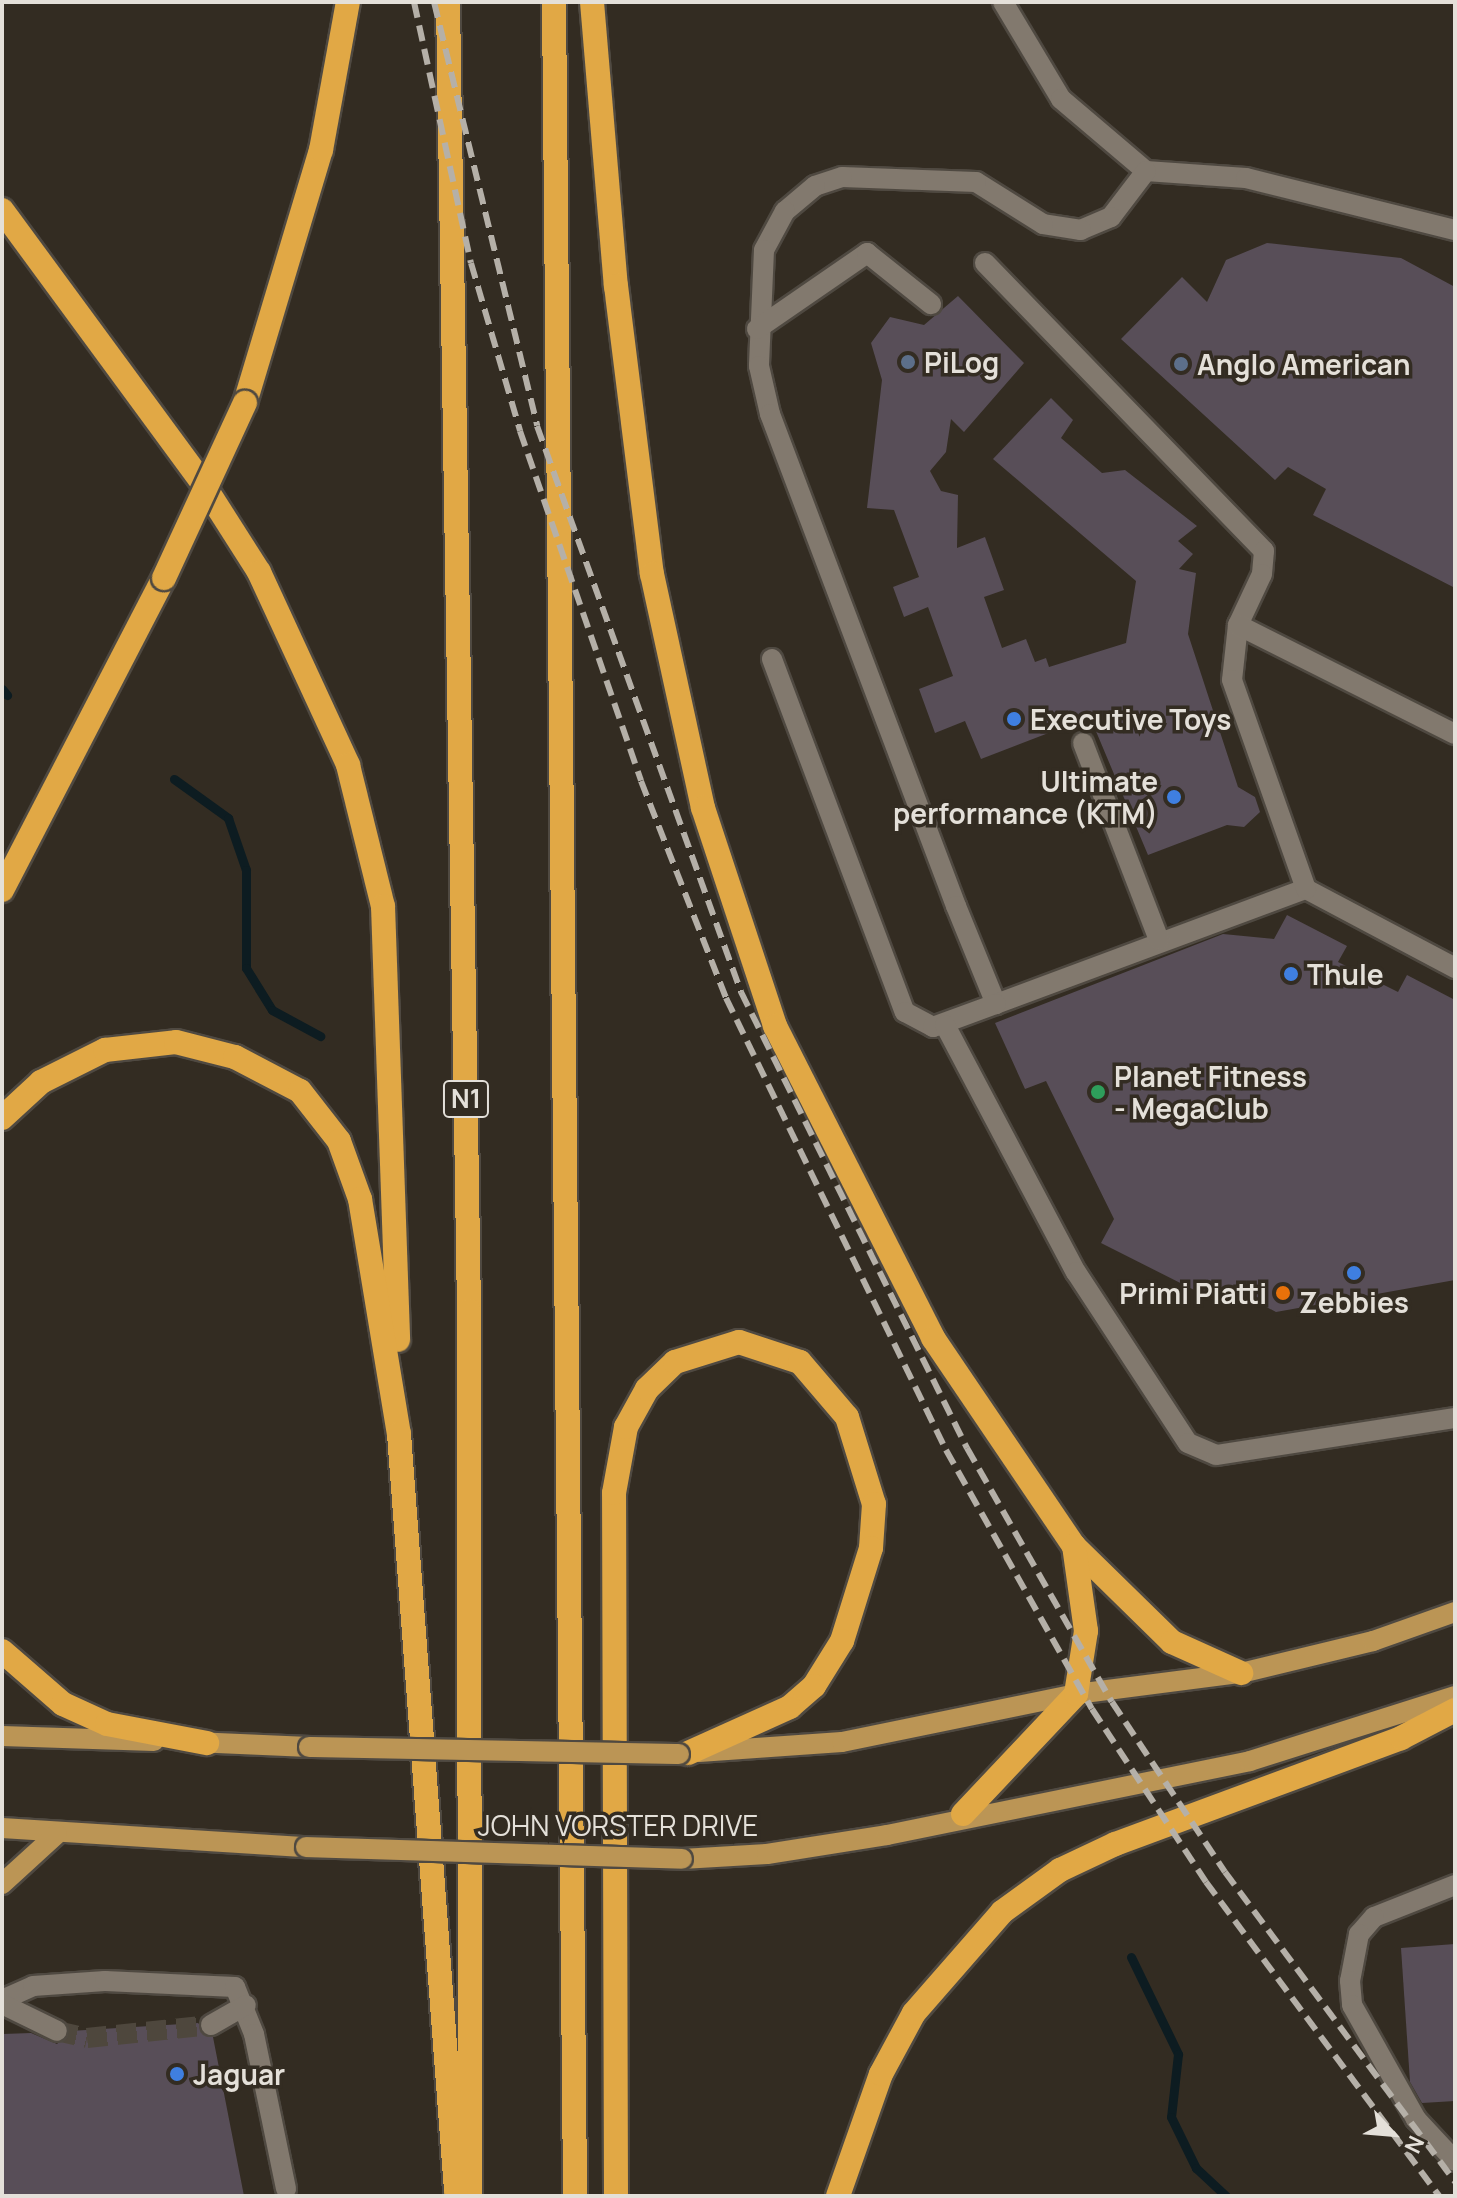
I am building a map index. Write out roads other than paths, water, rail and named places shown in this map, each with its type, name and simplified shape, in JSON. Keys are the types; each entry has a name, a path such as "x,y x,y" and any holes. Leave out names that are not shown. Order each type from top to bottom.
{"highway":[{"path":"2,890 164,578 245,403 321,150 348,2"},
{"name":"N1","path":"448,2 469,1311 470,2196"},
{"path":"554,2 575,2196"},
{"path":"592,2 616,286 652,574 723,879 775,1026 853,1191 933,1338 1074,1546 1172,1642 1241,1673"},
{"path":"2,210 195,472 259,572 348,765 383,906 394,1087 399,1434 456,2196"},
{"path":"2,1118 64,1068 138,1044 202,1046 300,1091 339,1141 360,1199 399,1434"},
{"path":"616,2196 614,1493 626,1427 647,1389 683,1358 739,1342 779,1351 826,1386 864,1459 873,1537 856,1605 814,1686 790,1707 684,1754"},
{"path":"963,1814 1076,1694 1086,1631 1074,1546"},
{"path":"2,1651 63,1704 107,1724 207,1743"},
{"path":"838,2196 881,2074 914,2013 1002,1912 1060,1870 1115,1844 1401,1738 1455,1710"}],"main road":[{"path":"2,1736 309,1747 684,1754 842,1742 1076,1694 1241,1673 1373,1641 1455,1612"},
{"name":"JOHN VORSTER DRIVE","path":"2,1828 57,1834 306,1847 682,1859 767,1854 1250,1761 1455,1696"},
{"path":"2,1884 57,1834"}],"street":[{"path":"1003,2 1061,99 1146,171 1246,178 1455,230"},
{"path":"996,1004 770,414 757,329 764,250 785,211 815,186 859,176 959,179 995,189 1043,224 1081,230 1111,217 1146,171"},
{"path":"757,329 867,253 931,304"},
{"path":"985,263 1254,536 1265,563 1238,625 1232,680 1306,889 1455,968"},
{"path":"1238,625 1455,734"},
{"path":"772,659 905,1012 927,1026 945,1025 1159,940 1306,889"},
{"path":"1083,743 1159,940"},
{"path":"945,1025 1076,1272 1188,1443 1216,1455 1455,1418"},
{"path":"1455,1885 1374,1917 1359,1934 1350,1981 1352,2005 1416,2119 1455,2161"},
{"path":"2,2002 56,1984 226,1982 246,2005 286,2189"},
{"path":"2,2002 57,2031"},
{"path":"211,2025 246,2005"}],"waterway":[{"path":"2,689 7,695"},
{"path":"174,779 228,818 246,870 246,968 272,1010 320,1036"},
{"path":"1131,1957 1178,2054 1171,2117 1196,2168 1226,2196"}],"tunnel":[{"path":"57,2031 87,2038 211,2025"}],"railway":[{"path":"414,2 471,263 520,431 641,781 726,998 946,1450 1092,1709 1206,1882 1439,2196"},
{"path":"434,2 537,426 741,992 967,1448 1112,1702 1225,1872 1455,2182"}],"place":[{"name":"PiLog","path":"908,362"},
{"name":"Anglo American","path":"1181,364"},
{"name":"Executive Toys","path":"1014,719"},
{"name":"Ultimate performance (KTM)","path":"1174,797"},
{"name":"Thule","path":"1291,974"},
{"name":"Planet Fitness - MegaClub","path":"1098,1092"},
{"name":"Zebbies","path":"1354,1273"},
{"name":"Primi Piatti","path":"1283,1293"},
{"name":"Jaguar","path":"177,2074"}]}
